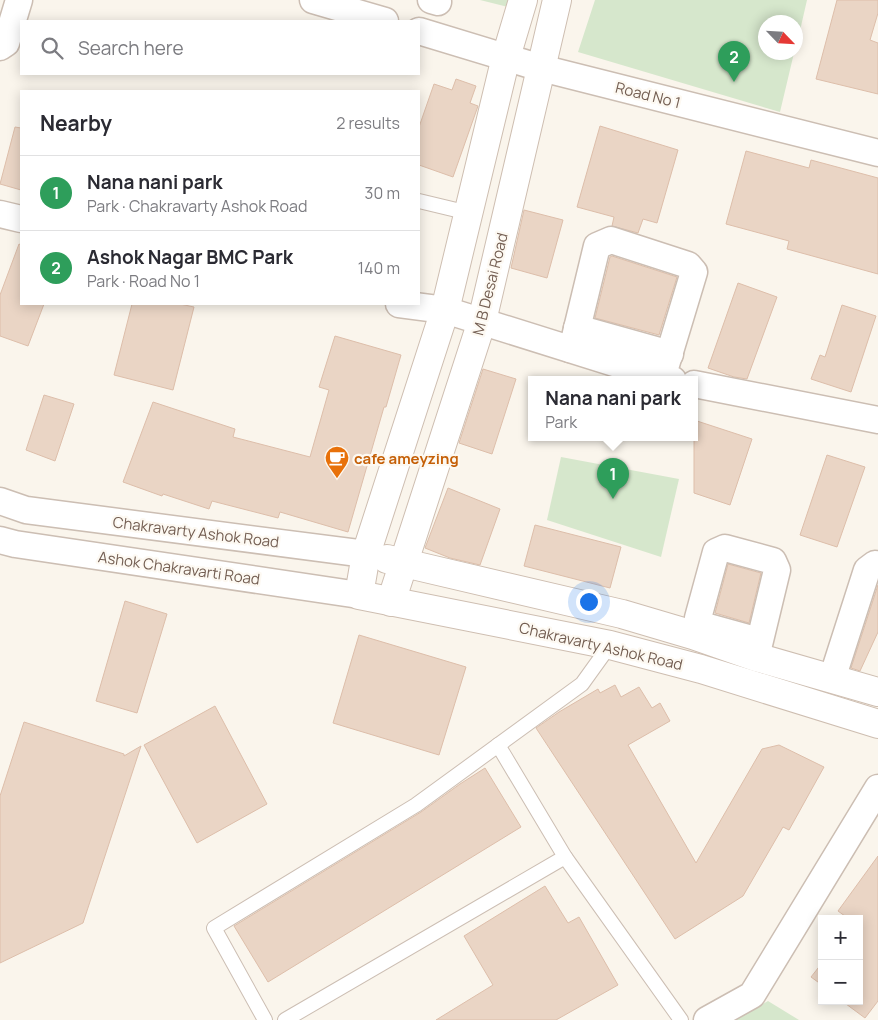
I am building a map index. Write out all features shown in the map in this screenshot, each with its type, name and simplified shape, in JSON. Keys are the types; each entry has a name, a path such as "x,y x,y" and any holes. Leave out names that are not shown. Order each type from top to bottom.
{"main road":[{"path":"359,594 366,554 445,310 506,57 523,0"},
{"name":"M B Desai Road","path":"391,602 482,321 557,0"},
{"name":"Chakravarty Ashok Road","path":"366,554 622,614 693,635 757,649 832,679 878,692"},
{"name":"Chakravarty Ashok Road","path":"359,594 610,645 701,669 878,724"}],"street":[{"path":"0,47 6,43 19,0"},
{"path":"312,0 384,14"},
{"name":"Road No 1","path":"420,31 541,68 878,152"},
{"path":"0,214 20,219"},
{"path":"408,305 445,310 482,321 574,339 668,371 694,272 688,265 611,240 597,246 574,339"},
{"path":"698,385 878,420"},
{"name":"Chakravarty Ashok Road","path":"0,501 26,510 366,554"},
{"name":"Ashok Chakravarti Road","path":"0,540 14,544 359,594"},
{"path":"832,679 867,570 875,564 878,565"},
{"path":"707,1020 752,995 878,788"}],"lane":[{"path":"420,201 469,213"},
{"path":"265,1020 214,928 416,805 582,684 610,645"},
{"path":"498,745 565,857 681,1020"},
{"path":"285,1020 565,857"}],"green space":[{"path":"480,0 514,0 512,8"},
{"path":"595,0 807,0 803,17 803,15 758,15 758,60 792,60 780,112 578,52"},
{"path":"561,457 679,479 661,557 547,520"},
{"path":"768,1001 799,1020 735,1020"}],"building":[{"path":"837,0 878,0 878,13 870,40 878,43 878,94 816,79"},
{"path":"456,79 476,86 470,103 478,106 453,177 420,165 420,124 434,84 452,90"},
{"path":"600,126 678,150 657,223 643,219 638,233 612,226 614,217 577,207"},
{"path":"15,127 20,128 20,190 0,184"},
{"path":"746,151 809,168 811,160 878,178 878,274 787,249 789,241 726,224"},
{"path":"524,210 563,220 547,278 511,268"},
{"path":"19,244 20,305 44,305 28,346 0,336 0,295"},
{"path":"612,256 677,277 659,335 595,318 610,257"},
{"path":"738,283 777,297 747,379 734,377 708,368"},
{"path":"132,305 185,305 194,307 173,390 114,375"},
{"path":"842,305 876,316 851,392 811,379 820,355 825,357"},
{"path":"335,336 401,355 348,532 280,512 278,518 212,501 209,509 163,494 162,496 123,482 153,402 235,429 233,437 310,457 329,390 319,387"},
{"path":"483,369 516,379 492,454 459,443"},
{"path":"44,395 74,404 55,461 26,450"},
{"path":"698,421 752,439 730,505 694,493 694,441 698,441"},
{"path":"827,455 865,467 837,547 800,535"},
{"path":"448,488 500,509 480,565 450,558 425,548"},
{"path":"535,525 621,547 610,588 524,566"},
{"path":"728,564 761,573 749,623 715,613"},
{"path":"878,585 878,632 860,671 851,668"},
{"path":"125,601 167,614 137,713 96,701"},
{"path":"359,635 466,667 439,755 333,723"},
{"path":"615,685 621,697 639,687 652,708 660,703 670,721 628,745 696,863 762,749 779,745 824,767 789,830 783,827 743,896 675,939 536,728 598,689 600,693"},
{"path":"215,706 267,804 197,843 144,745"},
{"path":"24,722 124,754 124,756 141,746 83,923 0,963 0,796"},
{"path":"485,768 521,827 268,982 234,926 421,812"},
{"path":"878,856 878,1001 865,1018 847,1005 863,1005 863,915 844,915 838,911"},
{"path":"545,886 568,923 579,917 618,985 556,1020 436,1020 493,985 464,936"},
{"path":"818,968 818,982 811,977"}],"place":[{"name":"Ashok Nagar BMC Park","path":"734,82"},
{"name":"cafe ameyzing","path":"337,479"},
{"name":"Nana nani park","path":"613,499"}]}
